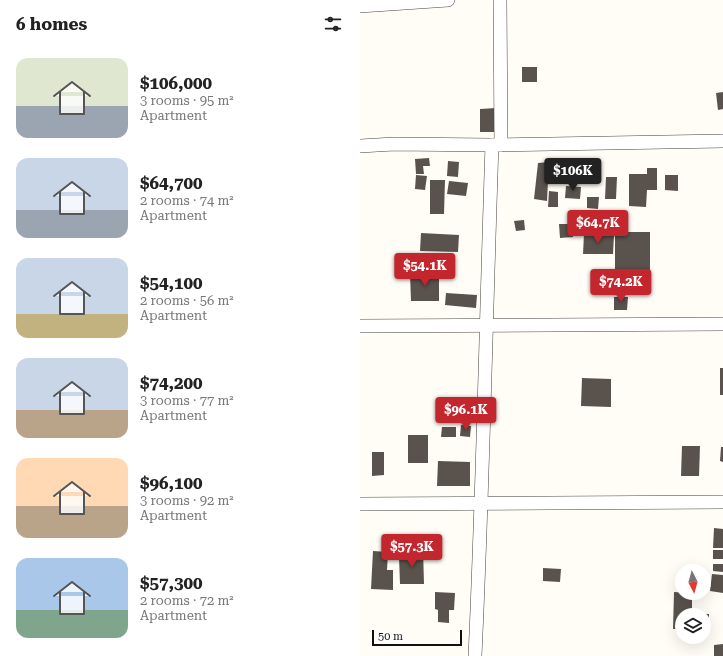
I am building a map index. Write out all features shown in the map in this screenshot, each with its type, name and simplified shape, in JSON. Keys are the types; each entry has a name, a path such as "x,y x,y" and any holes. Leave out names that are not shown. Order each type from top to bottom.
{"street":[{"path":"360,6 448,0"},
{"path":"475,656 482,503 485,325 497,145 500,0"},
{"path":"360,146 723,141"},
{"path":"360,326 723,324"},
{"path":"360,504 723,502"}],"building":[{"path":"522,67 537,67 537,82 522,82"},
{"path":"723,92 723,109 718,110 716,93"},
{"path":"496,108 497,132 480,132 480,109"},
{"path":"429,158 430,166 423,166 424,174 416,174 415,159"},
{"path":"448,161 459,162 458,177 447,176"},
{"path":"549,162 547,201 534,199 538,163"},
{"path":"647,168 657,168 657,190 647,190 646,207 629,206 629,174 647,174"},
{"path":"416,175 427,176 425,190 415,189"},
{"path":"665,175 678,175 678,191 665,190"},
{"path":"606,177 617,177 616,199 605,199"},
{"path":"430,180 445,180 444,214 430,214"},
{"path":"449,181 468,183 466,196 447,194"},
{"path":"566,186 581,187 580,199 565,198"},
{"path":"549,191 558,192 558,207 548,207"},
{"path":"587,197 599,197 598,209 587,208"},
{"path":"524,220 525,230 516,231 514,221"},
{"path":"559,224 572,224 573,237 560,238"},
{"path":"615,232 650,232 650,276 615,276"},
{"path":"421,233 459,235 458,252 420,251"},
{"path":"584,234 614,235 613,254 583,254"},
{"path":"410,274 439,274 439,301 411,301"},
{"path":"446,293 477,295 476,308 445,305"},
{"path":"614,297 628,297 627,310 614,310"},
{"path":"720,368 723,368 723,395 720,395"},
{"path":"582,378 611,379 611,407 581,406"},
{"path":"461,425 471,426 470,437 460,436"},
{"path":"442,427 456,427 456,437 441,437"},
{"path":"408,435 428,435 428,463 408,463"},
{"path":"682,446 700,446 699,476 681,476"},
{"path":"721,447 723,447 723,462 720,461"},
{"path":"372,452 384,452 384,475 372,476"},
{"path":"438,461 470,462 470,486 437,486"},
{"path":"714,528 723,529 723,548 713,548"},
{"path":"412,549 423,549 424,584 400,584 399,557 403,557 403,554 412,554"},
{"path":"713,550 723,550 723,559 713,559"},
{"path":"373,551 388,552 387,570 393,570 393,590 371,589"},
{"path":"713,564 723,564 723,572 713,571"},
{"path":"543,568 561,569 560,582 543,581"},
{"path":"712,574 723,575 723,593 711,591"},
{"path":"435,592 455,593 454,610 449,610 449,623 438,622 438,610 435,609"},
{"path":"674,592 675,600 692,600 692,608 675,608 675,629 673,629"},
{"path":"723,644 723,656 714,656 714,645"}]}
